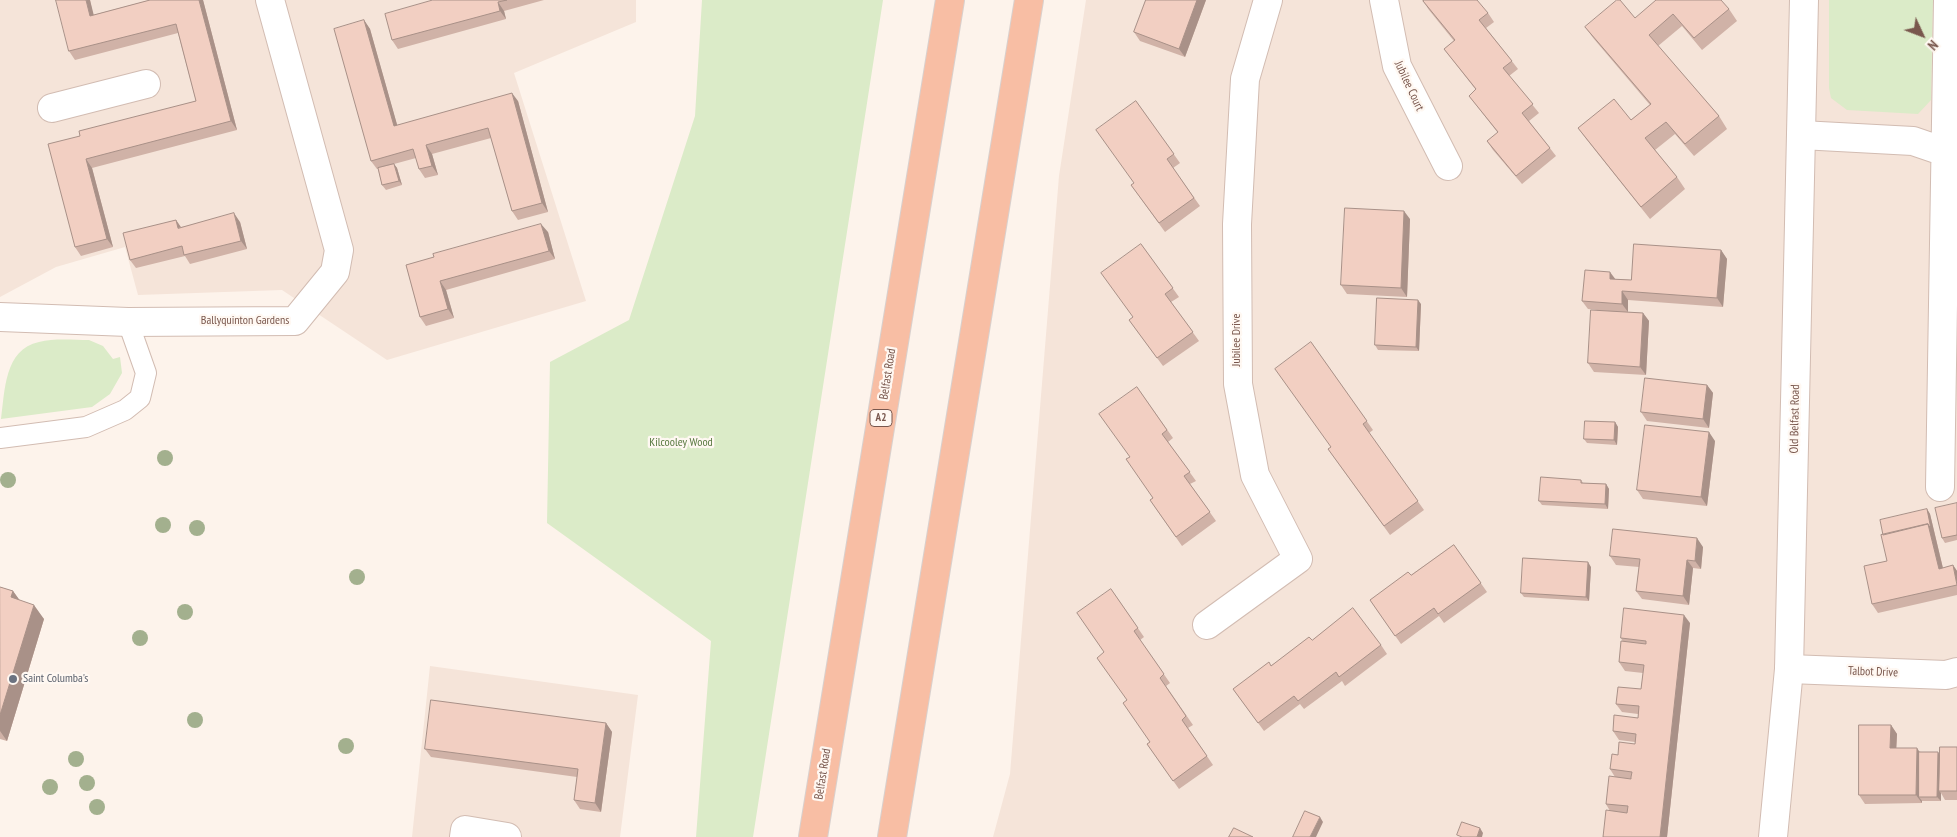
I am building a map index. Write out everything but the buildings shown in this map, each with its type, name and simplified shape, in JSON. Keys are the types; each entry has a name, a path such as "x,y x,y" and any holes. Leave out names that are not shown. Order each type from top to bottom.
{"highway":[{"name":"Belfast Road","path":"813,837 950,0"},
{"path":"892,837 1029,0"}],"street":[{"name":"Ballyquinton Gardens","path":"0,317 128,322 295,321 335,272 339,250 270,0"},
{"name":"Jubilee Drive","path":"1206,624 1298,559 1255,475 1238,384 1237,224 1245,79 1268,0"},
{"name":"Jubilee Court","path":"1384,0 1397,66 1448,166"},
{"name":"Old Belfast Road","path":"1773,837 1788,669 1804,0"},
{"path":"1940,487 1951,153 1948,0"},
{"path":"52,108 146,84"},
{"path":"1801,135 1913,141 1951,153"},
{"name":"Talbot Drive","path":"1788,669 1946,675 1957,672"},
{"path":"464,837 465,830 507,837"}],"lane":[{"path":"0,438 86,427 125,410 140,398 146,373 128,322"}],"shaded area":[{"path":"0,0 636,0 636,22 514,73 586,301 387,360 282,290 138,295 125,247 56,267 0,297"},
{"path":"1086,0 1957,0 1957,837 993,837 1010,774 1059,176"},
{"path":"430,666 638,695 620,837 412,837"}],"green space":[{"name":"Kilcooley Wood","path":"702,0 883,0 753,837 696,837 711,641 547,523 550,362 629,320 695,116"},
{"path":"1829,0 1933,0 1931,100 1918,114 1847,110 1831,98 1829,88"},
{"path":"89,340 103,346 113,359 120,357 122,373 110,394 92,407 1,419 8,373 19,353 27,346 39,342"}],"place":[{"name":"Saint Columba's","path":"13,679"}]}
